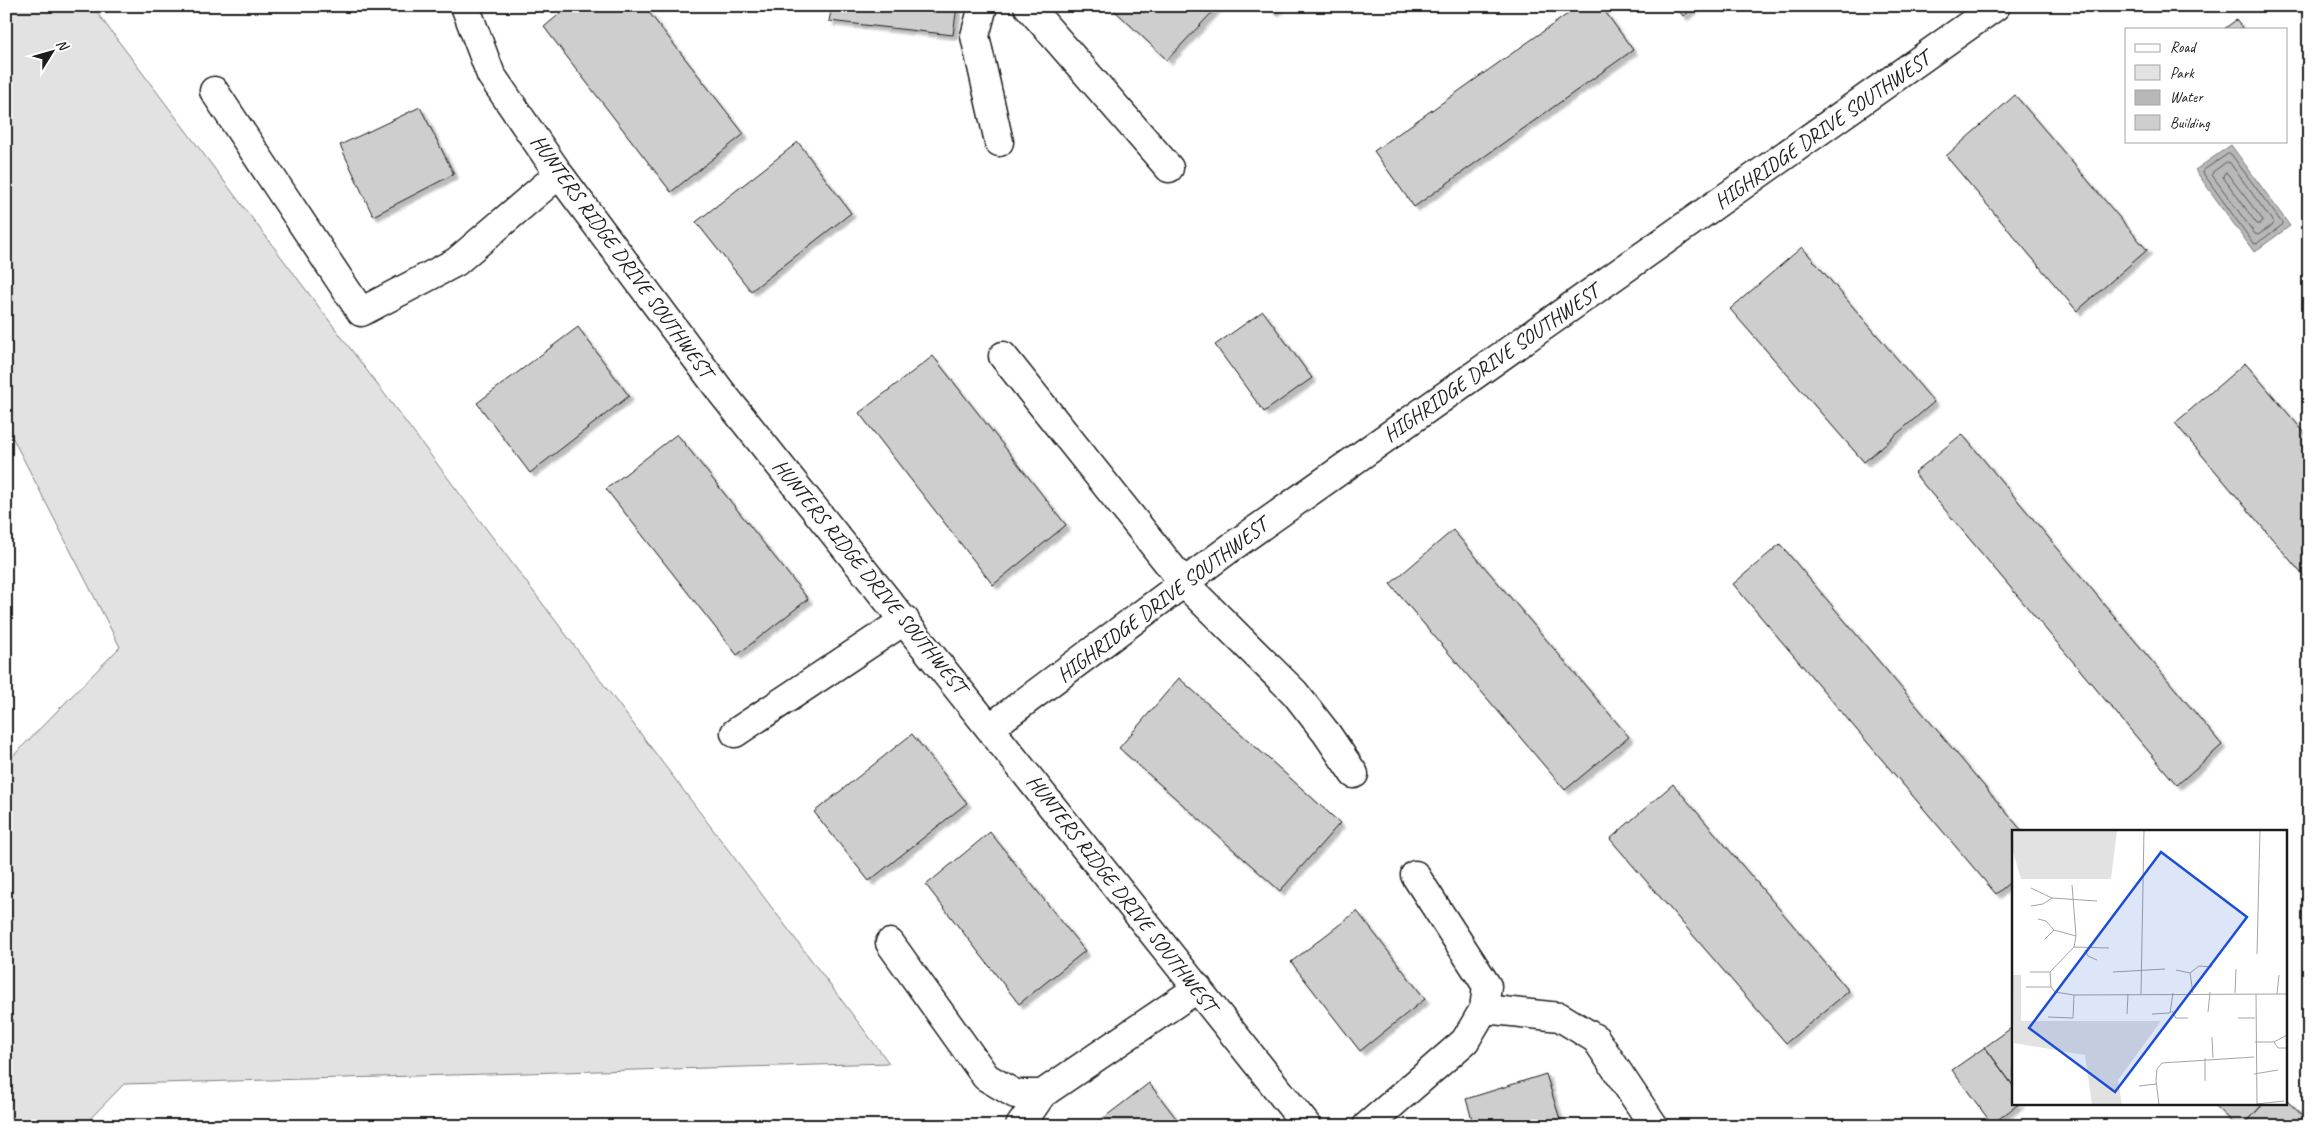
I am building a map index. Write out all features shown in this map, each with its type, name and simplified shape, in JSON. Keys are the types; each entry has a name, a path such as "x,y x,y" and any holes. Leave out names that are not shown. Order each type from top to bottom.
{"street":[{"name":"HUNTERS RIDGE DRIVE SOUTHWEST","path":"465,6 491,75 559,174 722,392 1307,1126"},
{"path":"982,6 974,36 1000,142"},
{"path":"1028,6 1169,168"},
{"name":"HIGHRIDGE DRIVE SOUTHWEST","path":"990,727 1184,583 1390,434 1996,6"},
{"path":"214,91 361,312 456,262 559,174"},
{"path":"1003,356 1184,583 1295,693 1354,774"},
{"path":"735,733 905,620"},
{"path":"1367,1126 1465,1042 1484,1009 1488,986 1415,875"},
{"path":"890,943 986,1077 1015,1094 1042,1094"},
{"path":"1020,1126 1042,1094 1198,988"},
{"path":"1484,1009 1560,1017 1596,1039 1654,1126"}],"green space":[{"path":"6,6 92,6 889,1063 124,1084 83,1126 6,1126 6,763 120,647 6,425"}],"water":[{"path":"2231,145 2290,226 2254,252 2195,170"}],"building":[{"path":"569,6 644,6 744,134 671,192 544,27"},
{"path":"832,6 957,6 953,35 829,21"},
{"path":"1110,6 1218,6 1167,60"},
{"path":"1269,6 1282,6 1273,12"},
{"path":"1579,6 1601,6 1633,50 1414,207 1374,151"},
{"path":"1675,6 1697,6 1683,16"},
{"path":"2236,20 2242,28 2225,28"},
{"path":"2015,95 2147,250 2077,311 1946,156"},
{"path":"420,107 454,174 373,216 340,145"},
{"path":"798,142 851,213 751,291 696,222"},
{"path":"1802,247 1934,402 1864,462 1730,309"},
{"path":"1263,311 1312,378 1264,412 1215,345"},
{"path":"578,327 629,396 530,473 477,403"},
{"path":"933,356 1066,525 993,585 859,413"},
{"path":"2245,363 2309,438 2309,576 2306,579 2175,423"},
{"path":"677,434 808,599 737,655 606,489"},
{"path":"1962,434 2222,745 2177,785 1914,473"},
{"path":"1453,530 1629,737 1565,790 1390,584"},
{"path":"1780,544 2021,830 2012,830 2012,881 1996,894 1733,584"},
{"path":"1179,678 1340,823 1280,891 1119,748"},
{"path":"912,734 967,803 869,881 814,812"},
{"path":"1673,784 1849,991 1786,1043 1610,839"},
{"path":"990,832 1085,951 1019,1004 926,885"},
{"path":"1357,911 1425,999 1360,1051 1291,962"},
{"path":"2012,1027 2012,1084 1985,1047"},
{"path":"1985,1047 2012,1084 2012,1104 2019,1104 1992,1124 1952,1070"},
{"path":"1546,1074 1562,1126 1474,1126 1466,1099"},
{"path":"1149,1083 1182,1126 1093,1126"},
{"path":"2288,1102 2305,1118 2298,1126 2243,1126 2263,1104 2288,1104"},
{"path":"2213,1104 2263,1104 2243,1126 2236,1126"},
{"path":"2305,1118 2309,1122 2309,1126 2298,1126"}]}
